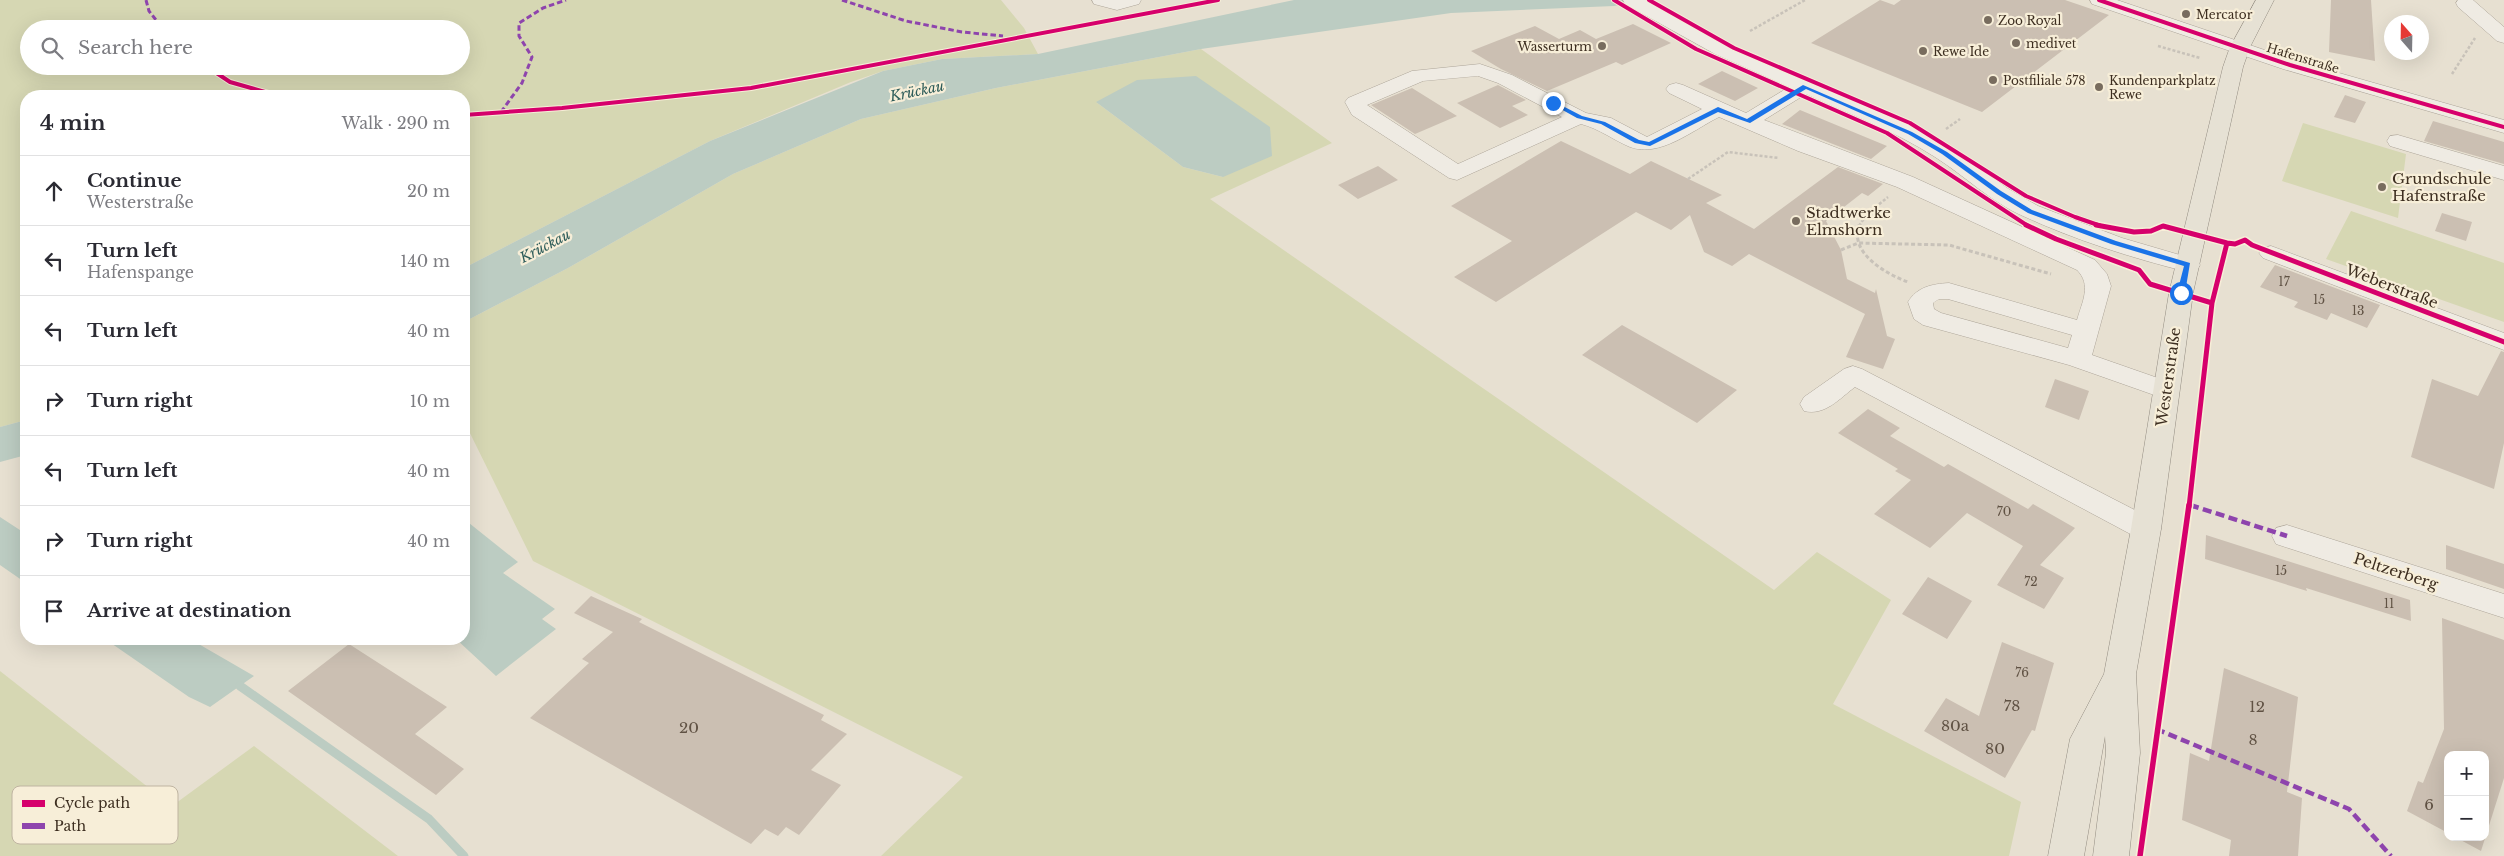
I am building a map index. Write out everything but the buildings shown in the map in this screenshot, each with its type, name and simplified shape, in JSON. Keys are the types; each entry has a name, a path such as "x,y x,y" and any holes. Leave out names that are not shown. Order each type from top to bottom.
{"main road":[{"name":"Westerstraße","path":"2110,856 2123,754 2120,674 2146,530 2181,293 2233,67 2240,47 2265,0"},
{"name":"Westerstraße","path":"2066,856 2087,739 2120,674"}],"street":[{"path":"1101,0 1117,4 1132,0"},
{"name":"Hafenstraße","path":"2099,0 2290,65 2504,127"},
{"path":"2465,3 2504,36"},
{"path":"1640,5 1722,50 1910,133 1944,153 1999,193 2030,211 2114,243 2188,265"},
{"path":"1579,117 1457,173 1359,111 1355,102 1419,75 1480,70 1505,79 1579,117 1603,123 1637,142 1650,144 1718,109"},
{"path":"1748,122 1805,86"},
{"path":"1676,89 1806,146 1905,182 2027,236 2086,265 2095,274 2099,286 2078,359"},
{"path":"2398,141 2504,174"},
{"name":"Weberstraße","path":"2271,253 2504,342"},
{"path":"2087,331 1956,293 1935,291 1924,296 1920,302 1923,313 1932,319 2078,359 2166,390"},
{"path":"1814,404 1853,375 2146,530"},
{"name":"Peltzerberg","path":"2287,536 2504,606"}],"path":[{"path":"1750,31 1805,0"},
{"path":"2452,74 2472,38 2486,35 2504,36"},
{"path":"2158,46 2200,58"},
{"path":"1944,131 1960,119"},
{"path":"1688,179 1728,152 1784,158 1796,154 1806,146"},
{"path":"1905,182 1867,214 1858,226 1858,243 1873,263 1900,280 1935,291"},
{"path":"1842,250 1858,243 1949,245 2054,275"}],"green space":[{"path":"0,0 1001,0 1024,28 1038,54 942,59 883,71 851,82 710,141 470,265 470,90 20,90 20,422 0,427"},
{"path":"1201,49 1332,143 1210,199 1774,590 1817,552 1891,600 1833,704 2021,802 2009,856 881,856 963,777 533,561 470,433 470,319 568,268 733,174 861,119 996,88","holes":["1096,102 1223,177 1183,167"]},
{"path":"2303,123 2406,154 2398,218 2282,181"},
{"path":"2351,211 2504,263 2504,322 2326,259"},
{"path":"0,671 147,786 12,786 12,844 178,844 178,802 254,746 398,856 0,856"}],"water":[{"name":"Krückau","path":"1294,0 1646,0 1614,6 1451,13 1201,49 996,88 861,119 733,174 568,268 470,319 470,265 710,141 883,71 942,59 1038,54"},
{"path":"1196,76 1270,127 1272,156 1223,177 1183,167 1096,102 1137,80"},
{"path":"20,422 20,457 0,462 0,427"},
{"path":"0,517 20,530 20,579 0,565"},
{"path":"470,524 518,562 503,573 555,609 542,619 556,629 496,676 462,645 470,645"},
{"path":"114,645 200,645 254,676 210,707 189,697"}],"waterway":[{"path":"240,686 429,819 464,856"}],"marked path":[{"path":"146,0 149,11 156,20"},
{"path":"501,112 522,83 532,57 519,36 519,23 543,8 566,0"},
{"path":"842,0 906,21 962,32 1003,36"},
{"path":"2189,505 2287,536"},
{"path":"2156,729 2349,809 2391,856"}],"cycle path":[{"path":"470,115 562,108 751,88 1218,0"},
{"path":"1614,0 1696,49 1887,133 1993,205 2043,234 2139,270 2150,284 2212,303"},
{"path":"1649,0 1734,48 1910,123 2011,188 2055,210 2115,229 2134,232 2151,231 2163,226 2227,243 2235,244 2245,240 2252,245 2504,342"},
{"path":"2099,0 2290,65 2504,127"},
{"path":"220,75 230,82 258,90"},
{"path":"2140,856 2156,729 2189,505 2212,303 2227,243"}],"place":[{"name":"Mercator","path":"2186,14"},
{"name":"Zoo Royal","path":"1988,20"},
{"name":"medivet","path":"2016,43"},
{"name":"Wasserturm","path":"1602,46"},
{"name":"Rewe Ide","path":"1923,51"},
{"name":"Postfiliale 578","path":"1993,80"},
{"name":"Kundenparkplatz Rewe","path":"2099,87"},
{"name":"Grundschule Hafenstraße","path":"2382,187"},
{"name":"Stadtwerke Elmshorn","path":"1796,221"}],"route":[{"path":"1553,103 1579,117 1603,123 1637,142 1650,144 1718,109 1748,122 1805,86 1910,133 1968,169 1999,193 2030,211 2114,243 2188,265 2181,293"}]}
